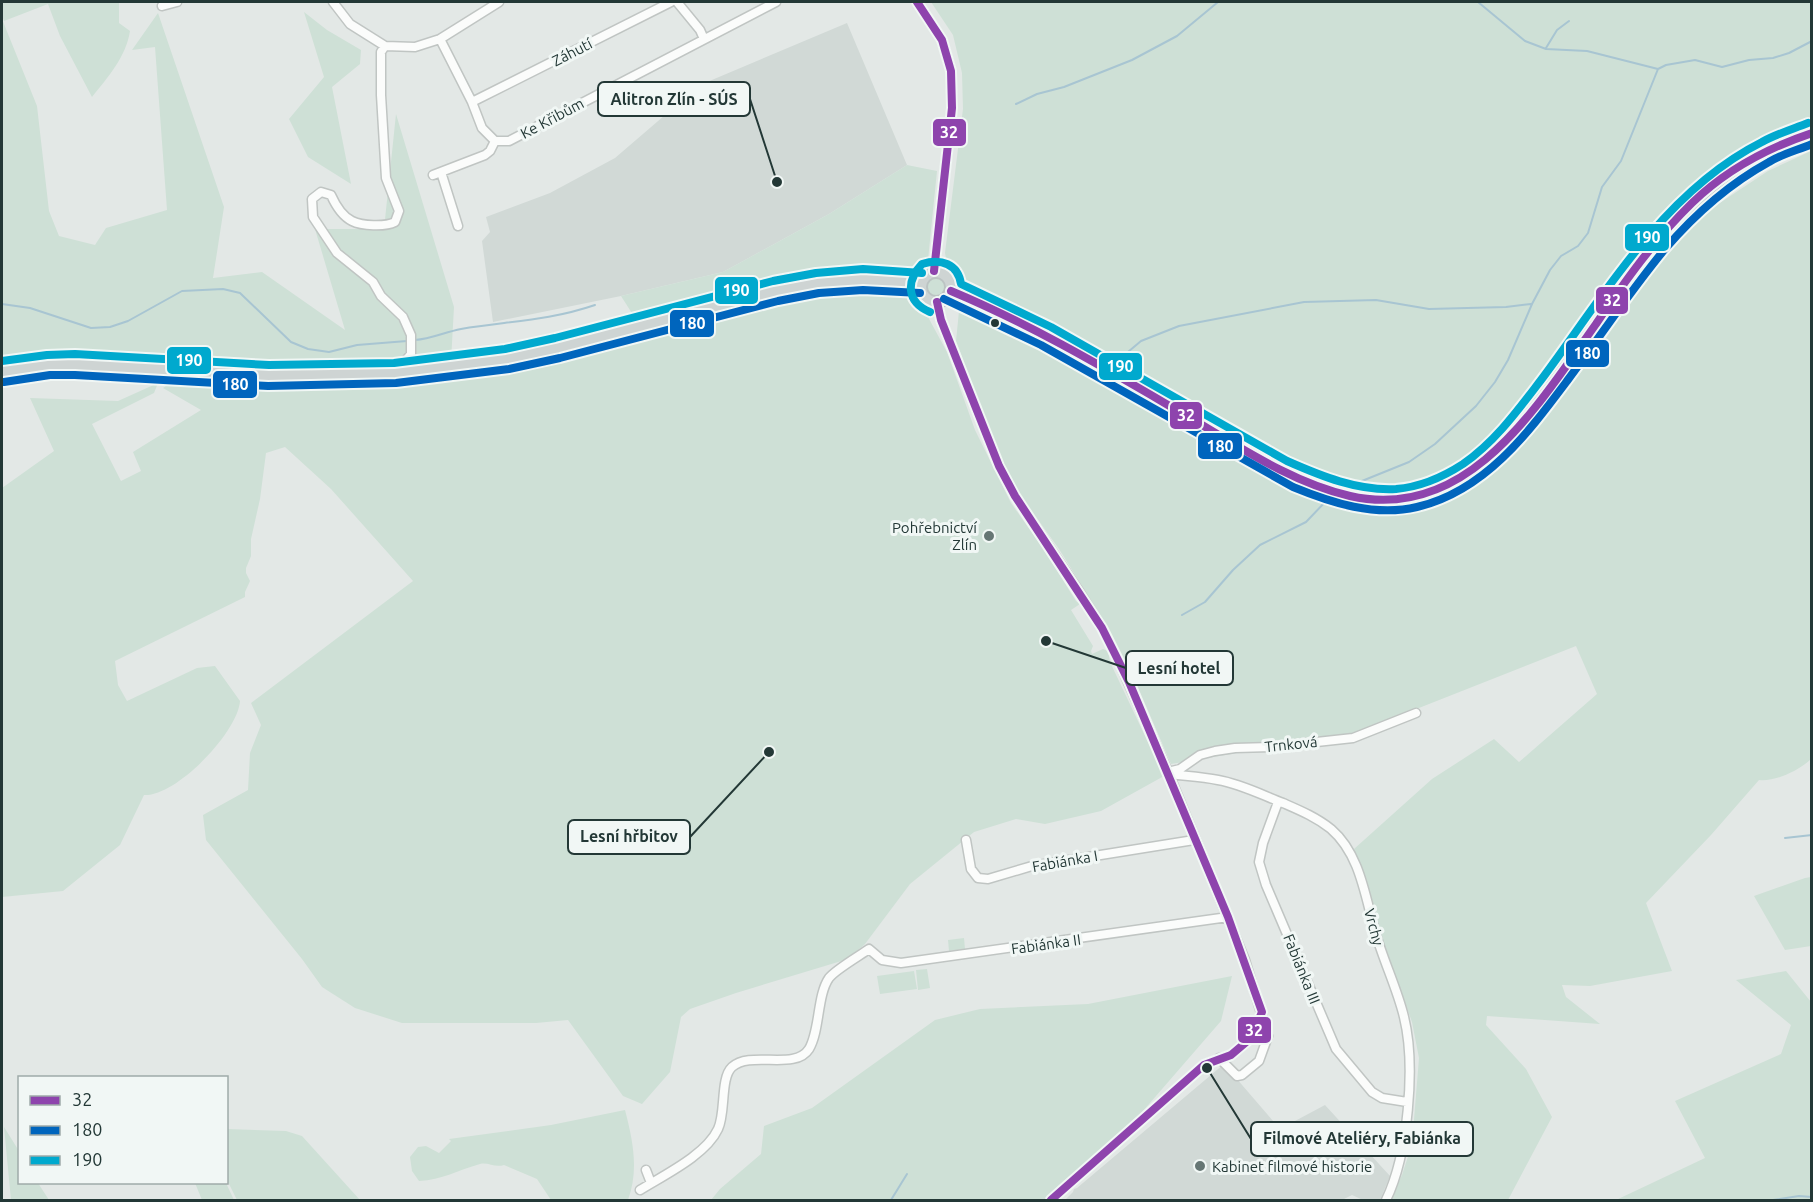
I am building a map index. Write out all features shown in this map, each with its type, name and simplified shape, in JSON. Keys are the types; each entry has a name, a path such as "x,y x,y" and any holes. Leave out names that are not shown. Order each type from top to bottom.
{"main road":[{"path":"951,291 1046,336 1298,478 1353,497 1398,499 1415,496 1442,487 1467,474 1508,440 1650,252 1683,212 1703,193 1754,157 1779,144 1812,133"},
{"path":"934,271 948,276 951,283 951,291 947,298 937,302 925,298 921,289 925,276 934,271"},
{"path":"2,372 49,365 75,364 269,376 395,373 537,352 776,291 818,283 878,279 921,283"}],"street":[{"path":"162,6 177,2"},
{"path":"333,2 350,24 385,46 415,47 440,39 499,2"},
{"name":"Záhutí","path":"472,102 671,2"},
{"path":"677,2 700,30 704,39"},
{"name":"Ke Křibům","path":"495,141 509,141 776,2"},
{"path":"917,2 942,40 951,71 952,108 934,271"},
{"path":"440,39 472,102 482,128 495,141 485,155 437,174 458,226"},
{"path":"385,46 381,52 381,95 386,178 399,211 395,222 387,226 352,221 336,207 331,195 321,192 312,199 313,217 337,253 373,282 381,296 403,317 411,335 411,354 395,373"},
{"path":"937,302 941,320 999,466 1015,496 1102,627 1129,682 1228,917 1262,1012 1268,1036 1259,1061 1242,1075 1237,1076 1219,1058"},
{"name":"Trnková","path":"1168,773 1180,769 1200,755 1215,751 1235,747 1270,747 1353,738 1416,713"},
{"name":"Vrchy","path":"1168,773 1219,780 1257,792 1309,814 1330,828 1346,844 1362,882 1380,950 1404,1017 1409,1050 1404,1139 1386,1200"},
{"name":"Fabiánka III","path":"1278,802 1263,843 1259,862 1266,885 1325,1024 1336,1048 1372,1092 1382,1098 1407,1102"},
{"name":"Fabiánka I","path":"966,840 971,869 978,878 988,879 1032,866 1194,840"},
{"name":"Fabiánka II","path":"651,1183 699,1152 716,1134 721,1121 727,1075 733,1066 748,1060 796,1058 808,1050 828,979 869,949 882,960 901,963 1228,917"},
{"path":"1051,1200 1204,1065 1231,1055 1251,1038 1262,1012"},
{"path":"640,1190 651,1183 646,1170"}],"shaded area":[{"path":"847,23 907,165 829,214 723,272 493,322 482,241 490,232 486,217 550,193 615,158 700,85"},
{"path":"1224,1064 1280,1129 1325,1105 1390,1176 1380,1200 1363,1200 1352,1195 1342,1200 1065,1200 1074,1189"}],"green space":[{"path":"2,2 119,2 119,23 130,31 125,49 116,66 92,97 60,36 48,4 4,21"},
{"path":"931,2 1811,2 1811,124 1743,152 1698,183 1684,196 1547,380 1557,390 1682,228 1768,171 1811,151 1811,759 1787,774 1759,780 1711,835 1646,903 1672,971 1590,986 1562,985 1566,997 1600,1024 1487,1016 1486,1025 1526,1069 1552,1117 1508,1200 1390,1200 1402,1175 1412,1144 1419,1058 1412,1022 1354,849 1432,779 1494,739 1519,762 1597,694 1576,646 1353,734 1171,764 1137,685 1097,610 1059,549 1021,496 1000,457 956,341 962,281 947,263 945,253 963,109 962,73 953,35"},
{"path":"304,12 327,30 361,50 360,64 332,87 351,184 308,157 289,119 324,77"},
{"path":"158,13 224,207 213,278 262,272 345,330 315,229 384,229 396,114 454,307 451,361 388,369 76,353 2,367 2,19 37,106 49,211 59,236 95,245 106,228 167,210 155,47 132,50"},
{"path":"907,165 937,171 928,260 922,268 916,271 906,274 823,275 782,279 641,321 635,318 621,296 723,272 829,214"},
{"path":"932,276 940,276 946,282 946,290 940,296 932,296 926,290 926,282"},
{"path":"849,288 875,288 907,293 916,300 928,317 947,352 975,430 1011,503 1080,604 1071,610 1093,646 1092,654 1103,649 1108,651 1110,662 1164,776 1101,811 1045,824 1016,819 974,832 910,884 865,944 848,959 690,1009 681,1017 670,1072 642,1104 623,1096 568,1020 536,1023 402,1023 355,1008 322,987 206,840 203,815 248,790 250,753 261,725 251,703 413,581 331,489 285,447 266,453 260,499 251,539 251,556 246,568 250,581 245,597 115,661 118,685 127,701 197,668 215,666 240,701 237,714 229,729 217,745 188,774 172,786 157,793 144,795 120,845 63,891 2,897 2,488 54,451 30,398 118,401 158,383 154,393 92,424 121,481 141,471 133,452 201,410 163,388 172,382 321,385 401,383 550,364 801,296"},
{"path":"1811,877 1811,946 1785,950 1754,896"},
{"path":"964,938 965,949 949,951 948,940"},
{"path":"927,969 930,988 918,990 916,970"},
{"path":"914,971 917,989 880,994 877,976"},
{"path":"1786,971 1811,1002 1811,1200 1616,1200 1705,1158 1675,1101 1781,1054 1791,1025 1736,980"},
{"path":"1232,976 1221,1021 1143,1111 1046,1200 711,1200 720,1189 761,1154 764,1126 812,1108 935,1020 980,1009 1088,1004"},
{"path":"625,1110 634,1155 633,1178 628,1200 551,1200 537,1179 504,1165 480,1164 443,1177 419,1181 412,1171 410,1157 418,1147 426,1146 439,1153 451,1141 449,1139 551,1125"},
{"path":"4,1127 18,1149 18,1184 39,1184 49,1200 11,1200"},
{"path":"228,1129 286,1131 302,1136 360,1200 237,1200 228,1182"},
{"path":"195,1184 226,1184 234,1200 202,1200"}],"waterway":[{"path":"1016,104 1037,94 1064,87 1132,60 1177,36 1218,2"},
{"path":"1478,2 1525,41 1546,49 1587,51 1658,69"},
{"path":"1546,48 1557,30 1569,21"},
{"path":"1352,485 1409,462 1435,444 1476,406 1495,382 1508,360 1532,304 1550,270 1561,256 1578,246 1588,233 1602,187 1621,161 1658,69 1666,65 1695,60 1722,67 1749,60 1773,58 1789,53 1812,41"},
{"path":"2,304 30,308 91,328 110,327 128,321 182,291 223,289 240,293 291,342 308,349 329,352 357,345 407,341"},
{"path":"1122,357 1141,341 1179,326 1304,302 1376,300 1429,309 1531,304"},
{"path":"415,340 461,329 561,314 595,305"},
{"path":"1182,615 1205,602 1233,570 1260,545 1306,522 1328,499"},
{"path":"1785,838 1812,835"},
{"path":"891,1200 907,1174"},
{"path":"1773,1200 1799,1196 1812,1197"}],"transit line":[{"name":"32","path":"917,2 942,40 951,71 952,108 934,271"},
{"name":"190","path":"930,312 916,303 911,284 922,264 942,262 952,267 961,284 1051,327 1287,461 1326,477 1367,488 1396,489 1414,486 1431,481 1455,469 1496,436 1541,380 1635,252 1687,195 1715,171 1746,151 1773,136 1808,123"},
{"name":"32","path":"951,291 1013,319 1073,351 1288,474 1350,496 1392,500 1430,492 1464,475 1496,451 1550,389 1641,261 1692,203 1719,180 1748,161 1812,133"},
{"name":"180","path":"944,299 1041,345 1293,487 1354,507 1401,510 1441,499 1464,488 1503,458 1552,401 1627,298 1676,236 1726,190 1754,171 1779,157 1812,144"},
{"name":"190","path":"2,361 75,354 269,365 394,363 505,349 773,281 816,273 863,269 922,273"},
{"name":"180","path":"4,382 50,375 75,375 268,386 396,383 509,369 560,358 778,301 819,293 863,290 920,293"},
{"name":"32","path":"937,302 941,320 999,466 1015,496 1102,628 1129,682 1228,917 1262,1012 1251,1038 1231,1055 1204,1065 1051,1200"}],"place":[{"name":"Alitron Zlín - SÚS","path":"777,182"},
{"name":"Pohřebnictví Zlín","path":"989,536"},
{"name":"Lesní hotel","path":"1046,641"},
{"name":"Lesní hřbitov","path":"769,752"},
{"name":"Filmové Ateliéry, Fabiánka","path":"1207,1068"},
{"name":"Kabinet filmové historie","path":"1200,1166"}]}
